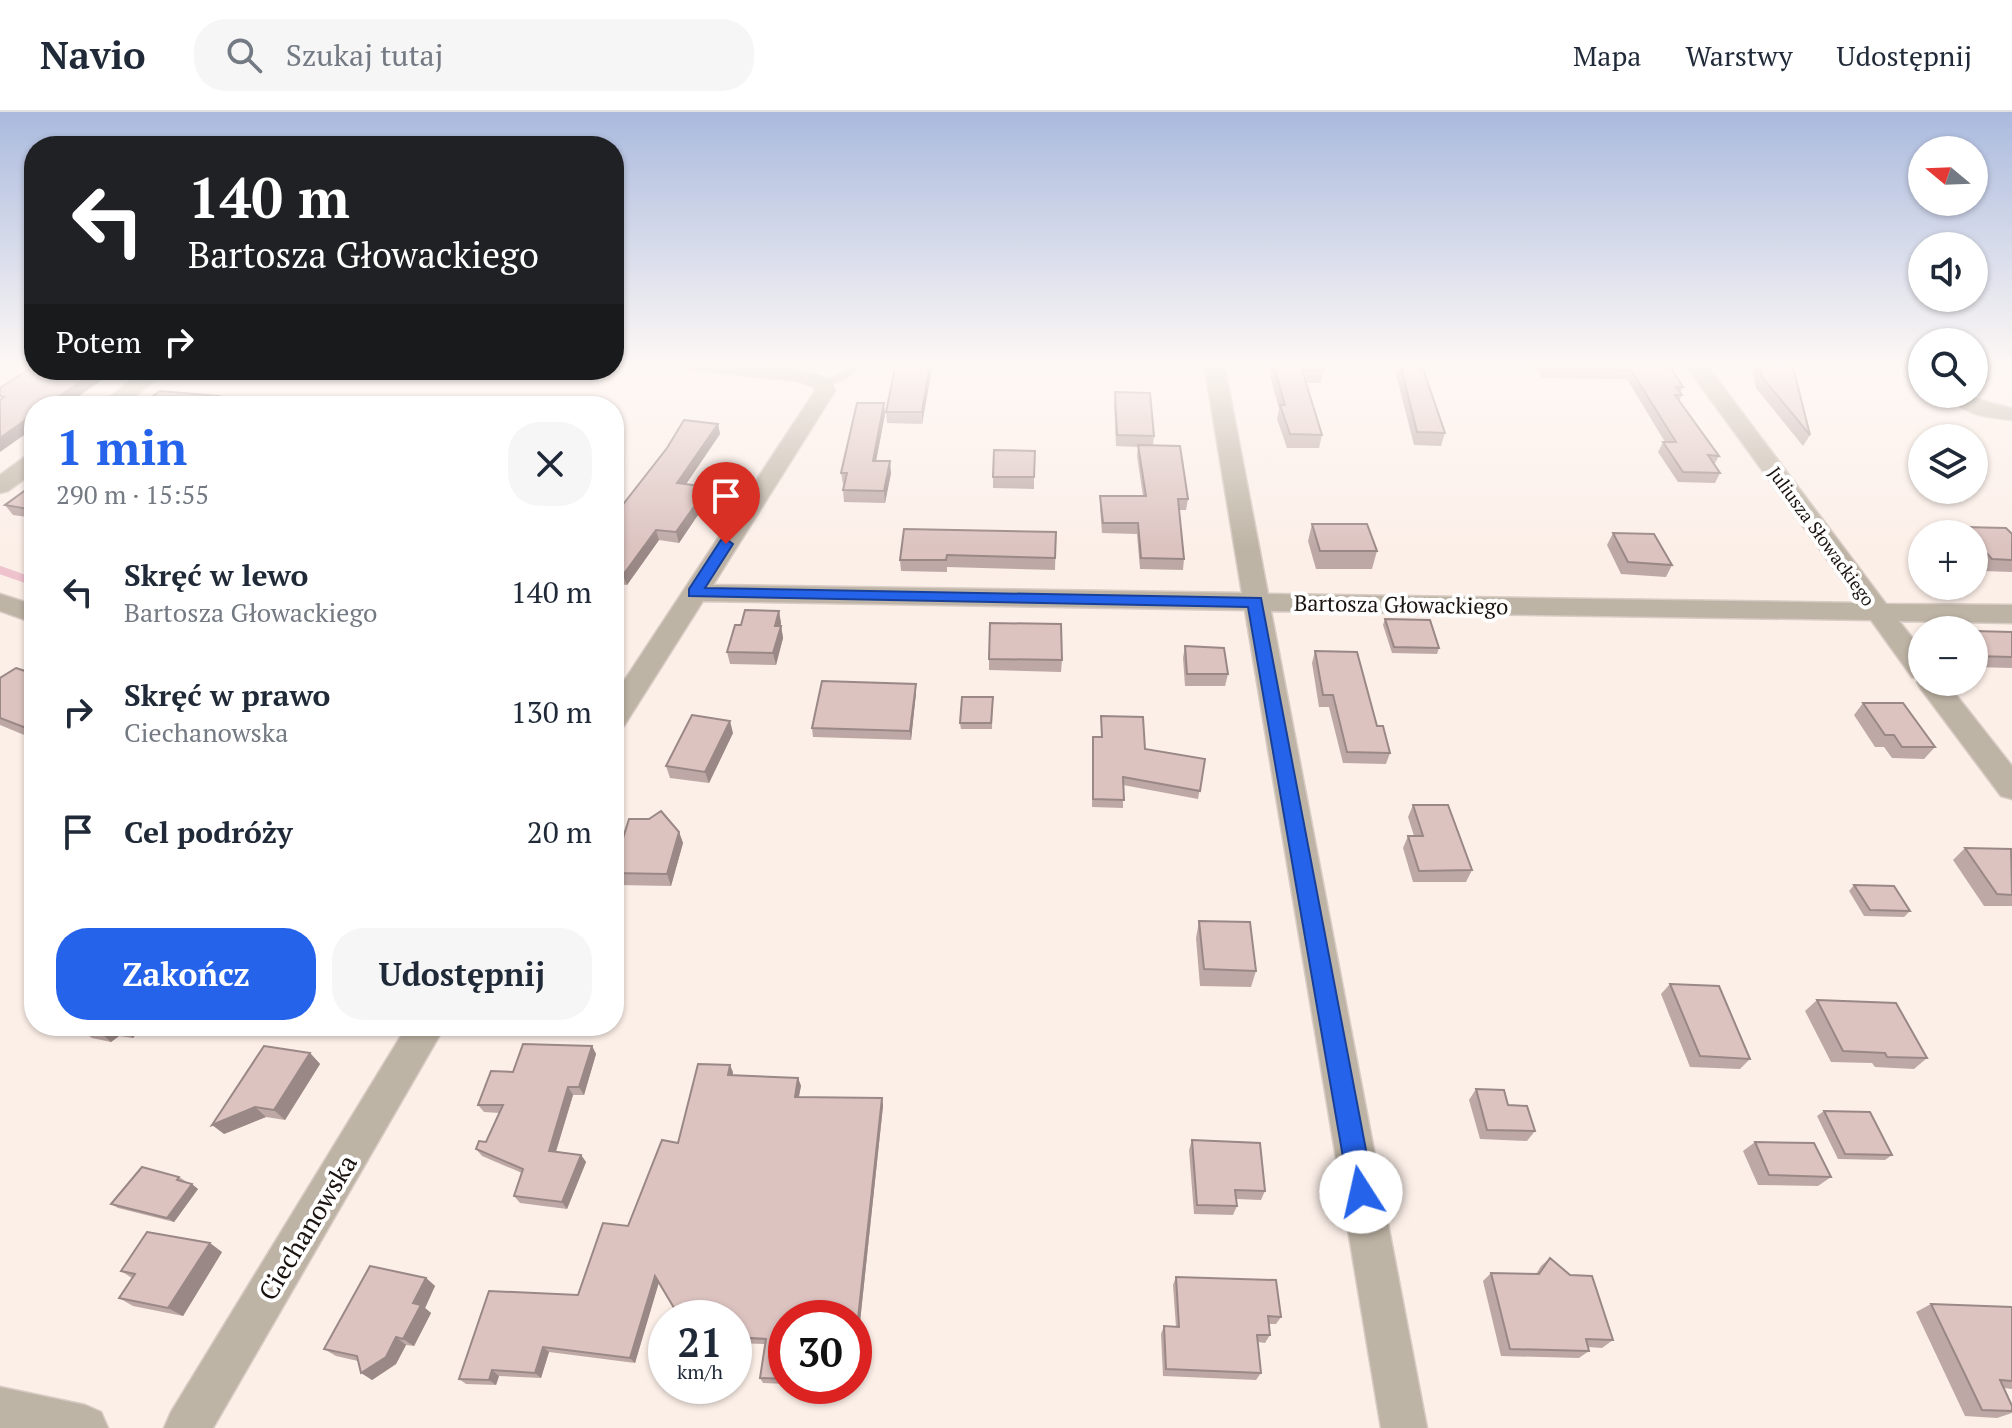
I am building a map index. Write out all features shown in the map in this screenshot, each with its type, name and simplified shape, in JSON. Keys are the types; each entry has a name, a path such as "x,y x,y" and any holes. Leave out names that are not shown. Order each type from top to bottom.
{"street":[{"path":"624,703 803,424"},
{"path":"1225,424 1404,1428"},
{"name":"Juliusza Słowackiego","path":"1739,424 1908,652"},
{"path":"0,486 24,468"},
{"name":"Bartosza Głowackiego","path":"694,593 2012,614"},
{"path":"0,602 24,610"},
{"path":"1942,696 2012,788"},
{"name":"Ciechanowska","path":"187,1428 421,1036"},
{"path":"0,1410 85,1428"}],"building":[{"path":"0,424 19,424 0,438"},
{"path":"681,424 718,424 677,483 708,487 676,532 656,530 624,574 624,503"},
{"path":"852,424 880,424 873,461 890,461 884,491 843,490 847,473 841,473"},
{"path":"1117,424 1153,424 1154,436 1117,435"},
{"path":"1287,424 1319,424 1322,435 1290,434"},
{"path":"1415,424 1442,424 1445,433 1417,432"},
{"path":"1665,424 1696,424 1719,456 1708,455 1720,473 1683,472 1663,442 1676,442"},
{"path":"1138,445 1180,446 1188,499 1178,499 1184,559 1141,558 1138,523 1103,523 1100,496 1146,496"},
{"path":"994,450 1035,451 1034,477 993,477"},
{"path":"24,491 24,508 5,505"},
{"path":"1312,524 1367,524 1377,551 1320,551"},
{"path":"1988,528 2006,528 2012,534 2012,560 1992,559 1988,555"},
{"path":"904,529 1056,532 1055,558 947,555 946,560 900,560"},
{"path":"1613,533 1654,534 1672,565 1628,562"},
{"path":"745,610 779,611 775,626 781,626 773,653 727,652 735,625 741,625"},
{"path":"1385,619 1430,620 1439,648 1394,647"},
{"path":"990,623 1061,624 1062,660 989,659"},
{"path":"1988,631 2012,632 2012,657 1988,656"},
{"path":"1185,646 1224,648 1228,674 1187,674"},
{"path":"1315,651 1357,652 1377,726 1383,726 1390,753 1347,752 1333,695 1323,695"},
{"path":"16,668 24,671 24,727 0,718 0,678"},
{"path":"822,681 916,684 910,731 812,728"},
{"path":"962,697 993,697 991,723 960,723"},
{"path":"1863,703 1903,703 1935,747 1902,747 1894,735 1885,735"},
{"path":"692,715 730,721 705,772 666,766"},
{"path":"1101,716 1143,717 1145,749 1205,759 1200,791 1123,777 1124,800 1093,799 1093,737 1102,737"},
{"path":"1413,805 1448,805 1472,870 1419,871 1408,836 1423,836"},
{"path":"661,811 679,832 667,874 624,873 624,835 629,819 649,819"},
{"path":"1965,848 2011,849 2012,895 1997,894"},
{"path":"1854,885 1894,886 1910,911 1870,910"},
{"path":"1199,921 1250,922 1256,971 1204,969"},
{"path":"1670,984 1719,986 1750,1059 1700,1056"},
{"path":"1817,1000 1896,1003 1927,1058 1843,1051"},
{"path":"523,1044 592,1046 579,1087 568,1087 549,1151 581,1155 562,1202 514,1196 523,1169 476,1149 479,1141 486,1142 503,1105 478,1105 491,1071 513,1072"},
{"path":"264,1046 310,1053 274,1110 255,1107 212,1125"},
{"path":"698,1064 730,1065 728,1075 798,1078 795,1097 882,1098 860,1300 768,1300 768,1378 760,1378 766,1339 752,1338 752,1300 669,1300 655,1276 630,1358 543,1347 535,1373 492,1370 489,1380 459,1379 489,1291 578,1295 603,1223 628,1226 662,1140 678,1143"},
{"path":"1476,1089 1504,1090 1508,1105 1527,1106 1535,1131 1487,1130"},
{"path":"1824,1111 1870,1112 1892,1155 1845,1154"},
{"path":"1192,1140 1260,1143 1265,1191 1235,1190 1237,1206 1197,1205"},
{"path":"1755,1142 1814,1143 1831,1177 1769,1175"},
{"path":"142,1167 179,1177 177,1180 192,1184 167,1218 111,1204"},
{"path":"147,1232 210,1243 168,1308 119,1298 135,1274 121,1271"},
{"path":"1550,1258 1570,1275 1592,1276 1613,1340 1586,1339 1589,1351 1510,1349 1491,1273 1539,1274"},
{"path":"370,1266 426,1278 413,1303 421,1305 403,1339 396,1337 386,1357 361,1373 357,1356 324,1349"},
{"path":"1176,1277 1276,1280 1281,1317 1268,1316 1270,1335 1257,1335 1261,1373 1166,1369 1164,1326 1179,1327"},
{"path":"1931,1304 2012,1307 2012,1381 2000,1380 2012,1411 1982,1410"}],"waterway":[{"path":"0,570 24,578"}],"route":[{"path":"726,544 694,593 1255,602 1361,1192"}]}
